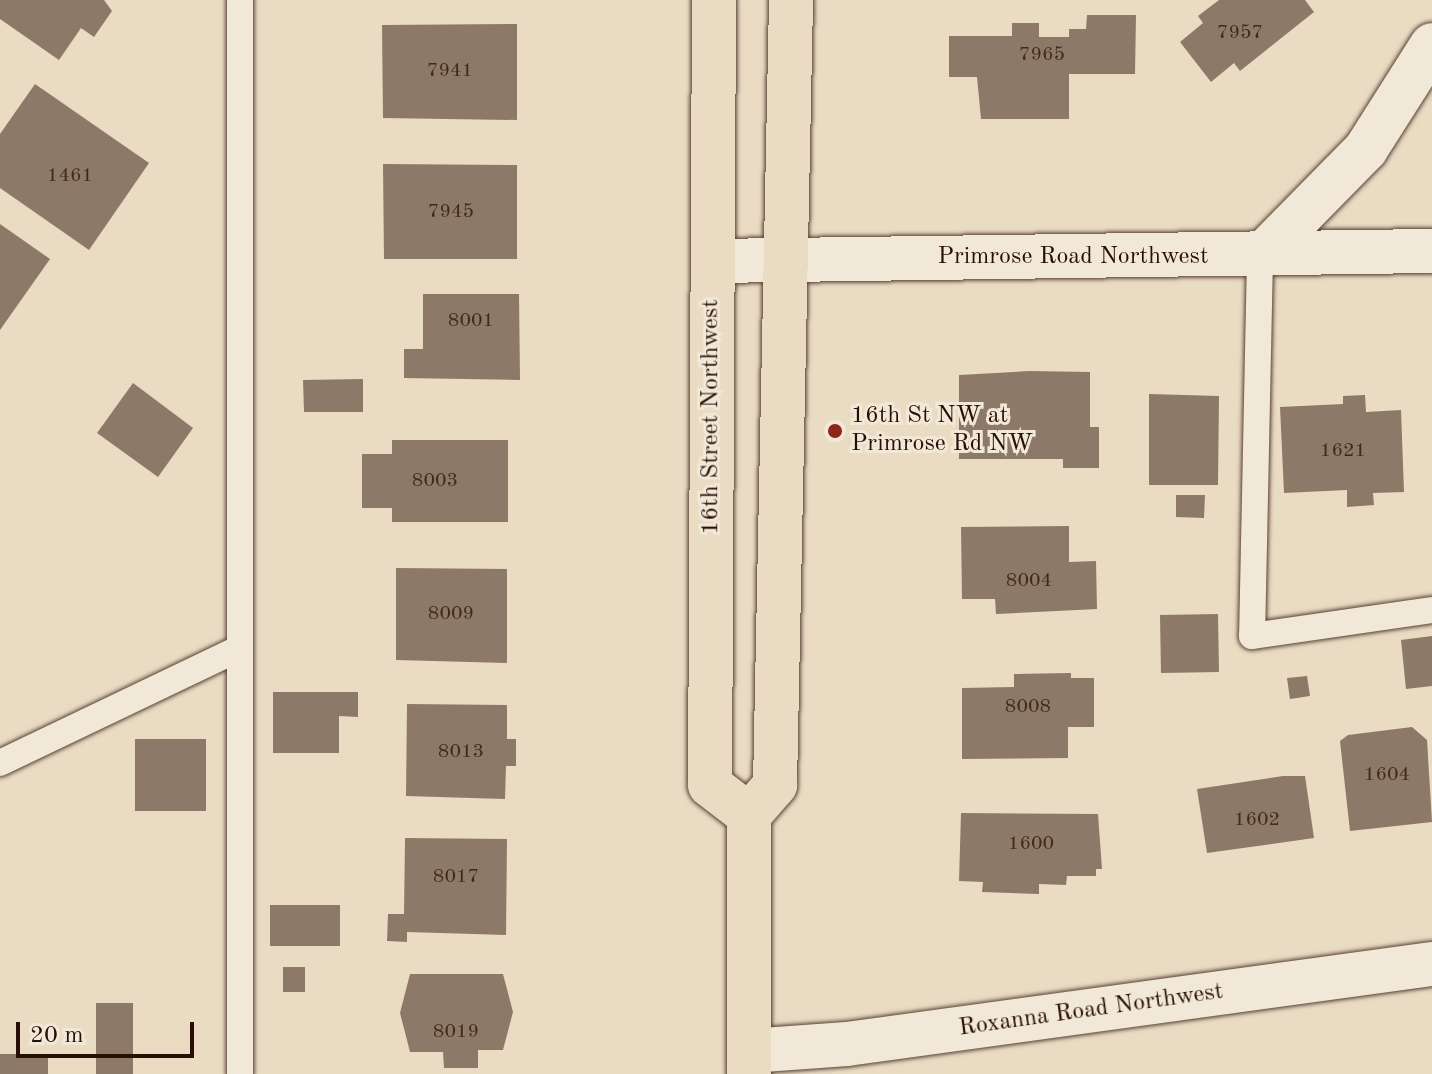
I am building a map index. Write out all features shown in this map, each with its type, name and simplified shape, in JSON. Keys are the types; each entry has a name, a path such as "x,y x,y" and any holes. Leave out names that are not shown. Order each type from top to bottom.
{"main road":[{"name":"16th Street Northwest","path":"714,0 710,785 749,815"},
{"path":"749,1063 749,815 775,785 789,259 791,0"}],"street":[{"path":"1260,257 1366,149 1432,45"},
{"name":"Primrose Road Northwest","path":"713,261 1260,257 1432,251"},
{"name":"Roxanna Road Northwest","path":"749,1063 847,1044 1432,964"}],"lane":[{"path":"240,0 240,1074"},
{"path":"1260,257 1252,636 1432,610"},
{"path":"0,763 240,648"}],"building":[{"path":"0,0 104,0 112,11 94,37 81,28 59,60 0,19"},
{"path":"1219,0 1305,0 1314,12 1240,71 1234,63 1211,82 1180,42 1203,23 1198,16"},
{"path":"1087,15 1136,15 1135,74 1069,74 1069,119 981,119 977,77 949,77 949,36 1012,36 1012,23 1039,23 1039,37 1069,37 1069,29 1086,29"},
{"path":"517,24 517,120 383,118 382,25"},
{"path":"35,84 149,163 89,250 0,188 0,134"},
{"path":"383,164 517,165 517,259 384,259"},
{"path":"0,224 50,259 0,330"},
{"path":"423,294 519,294 520,380 404,378 404,349 423,349"},
{"path":"1090,372 1090,427 1099,427 1099,468 1063,468 1063,459 959,459 959,375"},
{"path":"363,379 363,412 304,412 303,380"},
{"path":"133,383 193,428 158,477 97,433"},
{"path":"1149,394 1219,396 1218,485 1149,485"},
{"path":"1365,395 1366,412 1401,410 1404,492 1373,493 1374,505 1347,507 1347,490 1284,493 1280,407 1343,404 1343,396"},
{"path":"392,440 508,440 508,522 392,522 392,508 362,508 362,454 392,454"},
{"path":"1176,495 1205,495 1204,518 1176,517"},
{"path":"1069,526 1069,562 1096,561 1097,609 996,614 995,599 962,599 961,527"},
{"path":"396,568 507,569 507,663 396,660"},
{"path":"1218,614 1219,672 1161,673 1160,615"},
{"path":"1432,636 1432,686 1406,689 1401,640"},
{"path":"1071,673 1071,678 1094,678 1094,727 1068,727 1068,758 962,759 962,688 1014,687 1014,674"},
{"path":"1307,676 1310,696 1290,699 1287,678"},
{"path":"273,692 358,692 358,717 339,716 339,753 273,753"},
{"path":"407,704 507,705 507,739 516,739 516,766 506,766 505,799 406,796"},
{"path":"1412,727 1427,740 1432,822 1350,831 1340,741 1348,735"},
{"path":"135,739 206,739 206,811 135,811"},
{"path":"1283,776 1305,776 1314,838 1207,853 1197,789"},
{"path":"961,813 1098,814 1102,869 1096,869 1096,876 1067,876 1066,885 1039,884 1039,894 982,892 983,882 959,881"},
{"path":"405,838 507,839 506,935 407,932 407,942 387,941 388,914 404,914"},
{"path":"270,905 340,905 340,946 270,946"},
{"path":"283,967 305,967 305,992 283,992"},
{"path":"410,974 503,974 513,1012 503,1050 478,1050 478,1068 444,1068 443,1052 410,1052 400,1013"},
{"path":"96,1003 133,1003 133,1074 96,1074"},
{"path":"0,1054 48,1054 48,1074 0,1074"}],"place":[{"name":"16th St NW at Primrose Rd NW","path":"835,431"}]}
